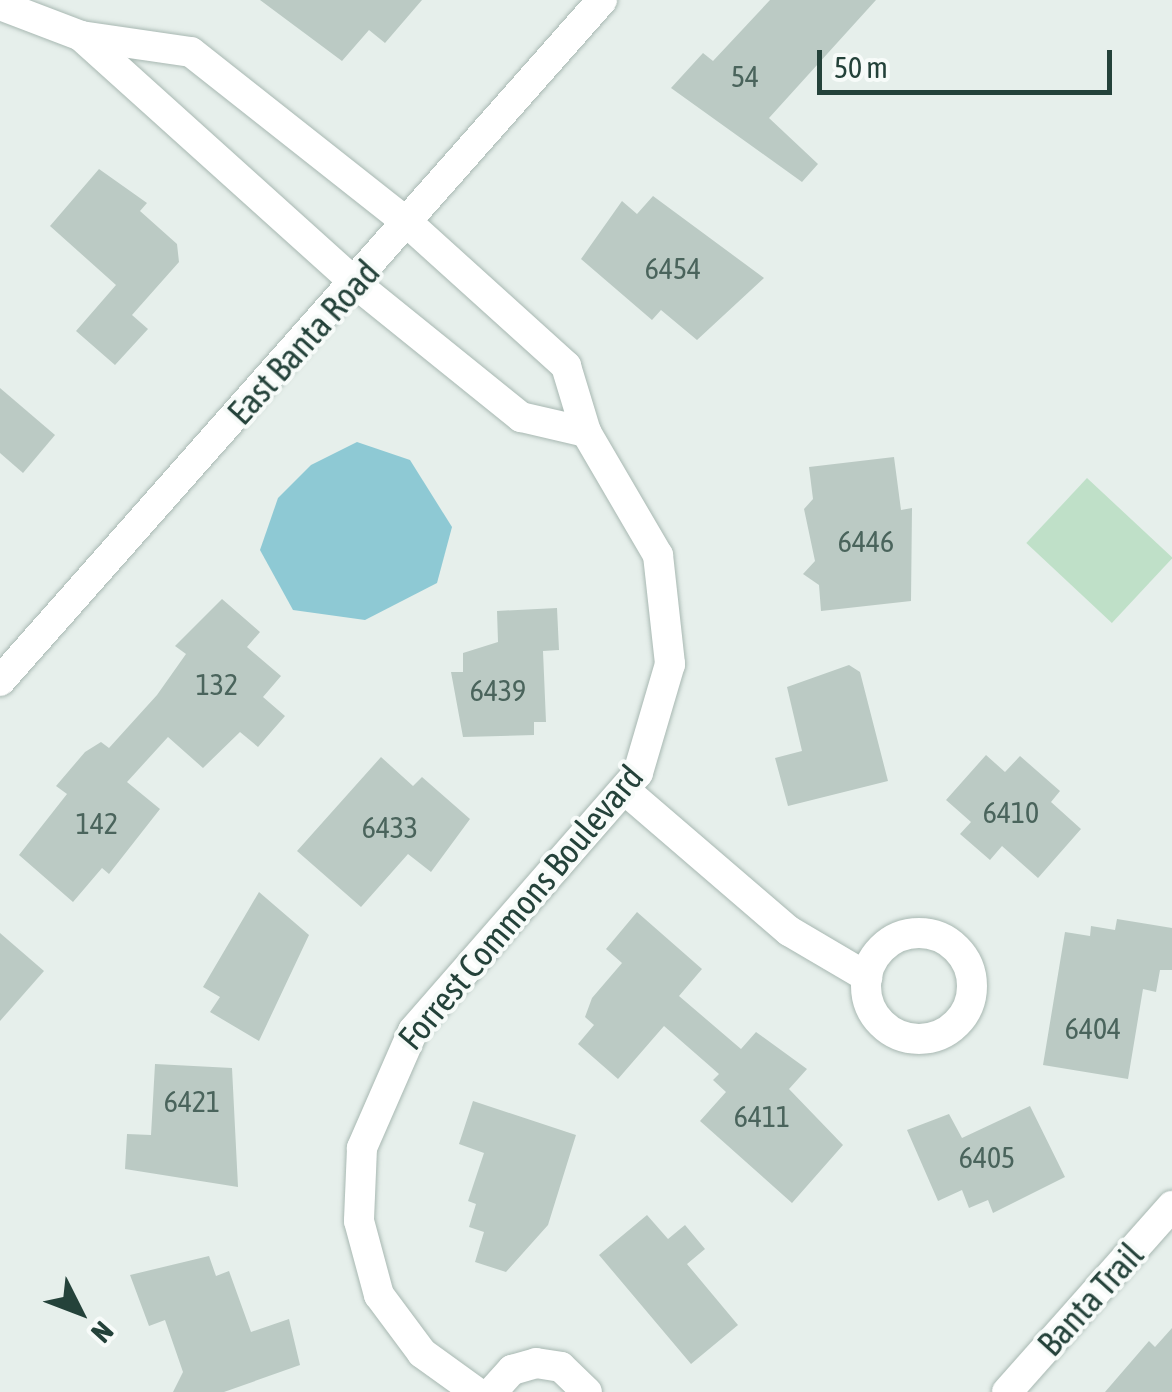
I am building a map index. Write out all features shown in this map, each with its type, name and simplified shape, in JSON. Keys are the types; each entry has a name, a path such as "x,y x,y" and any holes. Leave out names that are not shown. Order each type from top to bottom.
{"street":[{"name":"East Banta Road","path":"0,682 409,224 602,0"},
{"name":"Forrest Commons Boulevard","path":"0,5 81,36 191,52 409,224 566,366 586,432 651,536 669,608 664,701 626,791 413,1031 370,1112 359,1204 370,1274 416,1346 476,1392"},
{"path":"81,36 356,284 521,417 586,432"},
{"path":"626,791 789,931 867,977"},
{"name":"Banta Trail","path":"1007,1392 1172,1206"},
{"path":"492,1392 512,1370 536,1363 561,1367 587,1392"}],"green space":[{"path":"1087,478 1172,557 1112,623 1026,543"}],"water":[{"path":"357,442 410,460 452,527 437,583 365,620 293,610 260,550 278,498 311,465"}],"building":[{"path":"260,0 422,0 385,43 369,30 342,61"},
{"path":"770,0 876,0 769,118 818,164 802,182 671,88 703,53 713,61"},
{"path":"99,169 147,203 140,211 177,244 179,262 132,315 148,329 115,365 76,331 116,285 50,226"},
{"path":"653,196 764,278 697,340 661,310 652,320 581,259 622,201 637,214"},
{"path":"0,388 55,435 23,473 0,453"},
{"path":"894,457 901,510 912,508 911,601 821,611 819,585 803,574 815,561 804,509 813,499 809,467"},
{"path":"222,599 260,632 247,647 281,676 263,697 285,716 258,747 240,732 203,768 168,737 127,782 160,809 109,874 102,868 73,902 19,855 67,794 56,786 85,752 101,742 109,748 157,695 186,654 175,646"},
{"path":"557,608 559,650 543,651 546,722 534,722 534,735 463,737 451,672 463,672 463,653 498,642 497,611"},
{"path":"849,665 860,672 888,781 788,806 775,758 802,751 787,687"},
{"path":"986,755 1005,772 1020,756 1060,791 1051,802 1081,829 1038,878 1002,846 990,860 960,834 971,822 946,800"},
{"path":"381,757 413,786 422,777 470,819 431,872 408,854 361,907 297,851"},
{"path":"259,892 309,935 259,1041 210,1012 220,997 203,987"},
{"path":"637,912 702,969 679,996 741,1049 756,1032 807,1069 789,1089 843,1145 792,1203 700,1121 726,1092 713,1080 719,1074 664,1026 618,1079 578,1044 594,1025 585,1017 592,998 622,963 606,949"},
{"path":"1117,919 1172,928 1172,970 1160,970 1156,992 1143,989 1128,1079 1043,1065 1065,932 1090,936 1091,926 1115,930"},
{"path":"0,933 44,971 0,1021"},
{"path":"155,1064 232,1068 238,1187 125,1169 127,1134 151,1135"},
{"path":"473,1101 576,1135 548,1225 506,1272 475,1262 484,1232 469,1227 476,1204 468,1201 484,1153 459,1144"},
{"path":"1030,1106 1065,1177 993,1213 988,1200 969,1208 962,1190 938,1201 907,1130 949,1114 962,1138"},
{"path":"647,1215 668,1239 685,1225 705,1249 687,1264 738,1325 691,1364 599,1255"},
{"path":"209,1256 216,1276 229,1271 251,1332 289,1319 300,1365 224,1392 173,1392 183,1372 165,1320 149,1326 130,1275"},
{"path":"1172,1328 1172,1392 1105,1392 1149,1341 1155,1347"}]}
